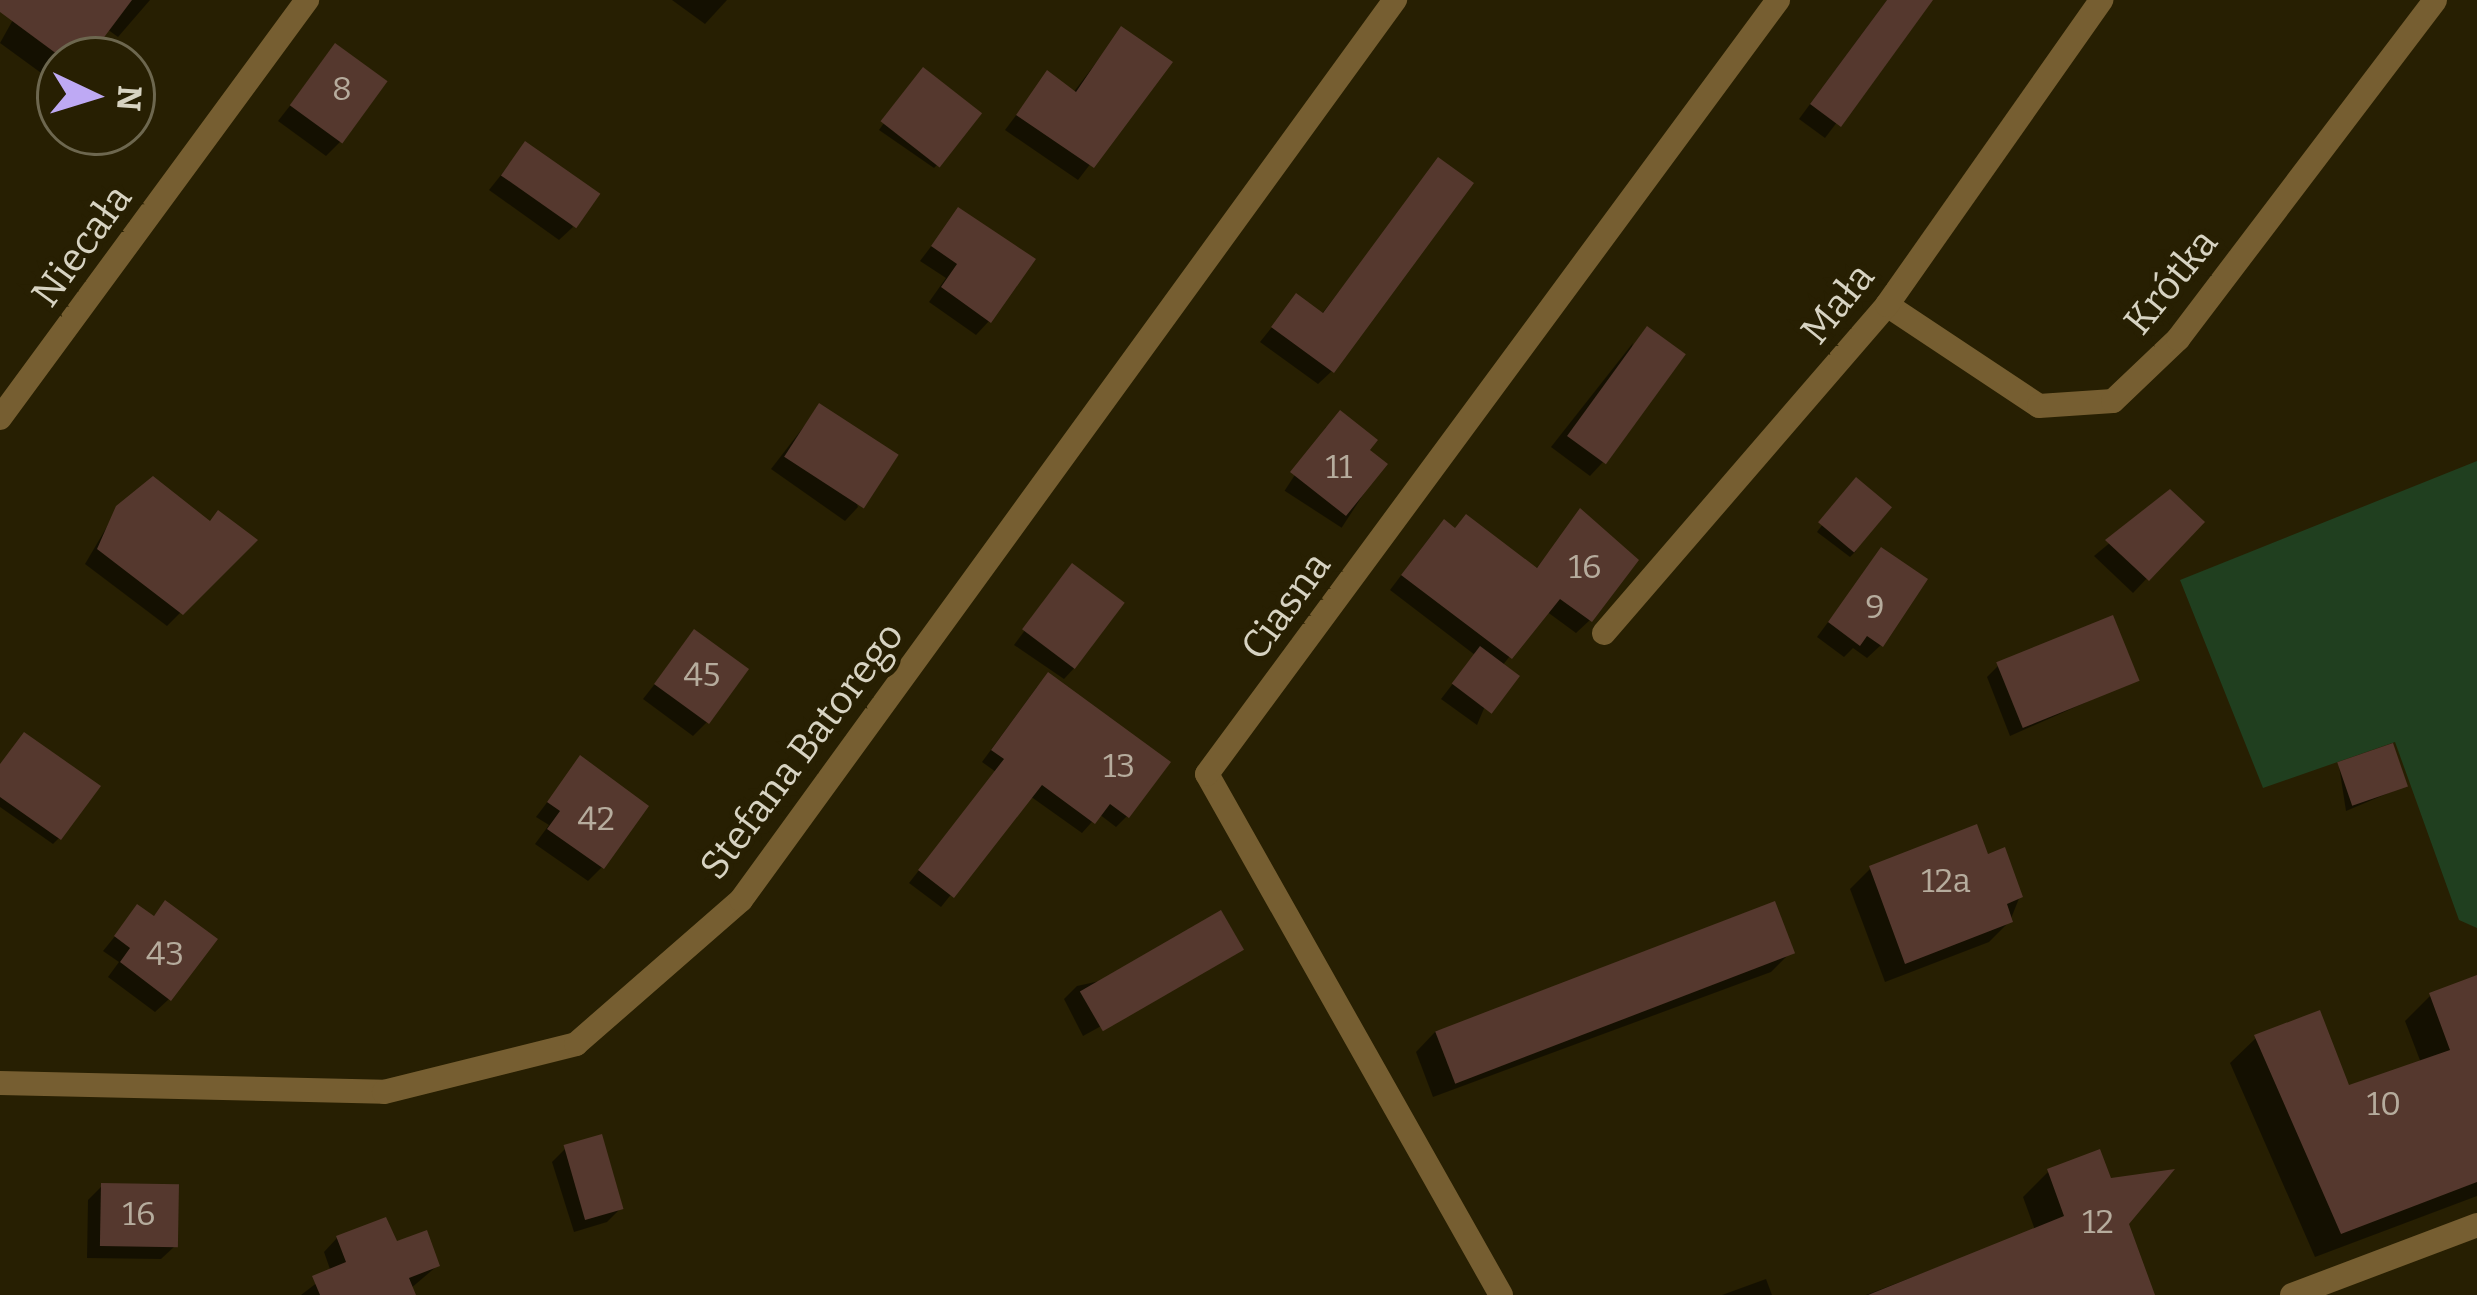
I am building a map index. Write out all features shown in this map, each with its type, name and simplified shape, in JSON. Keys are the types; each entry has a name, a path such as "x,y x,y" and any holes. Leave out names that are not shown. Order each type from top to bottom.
{"street":[{"name":"Niecała","path":"0,418 308,0"},
{"name":"Stefana Batorego","path":"0,1083 384,1092 576,1043 741,899 1396,0"},
{"name":"Ciasna","path":"1501,1295 1207,773 1778,0"},
{"name":"Mała","path":"1604,633 1887,305 2101,0"},
{"name":"Krótka","path":"1887,305 2039,406 2113,401 2178,339 2435,0"},
{"path":"2292,1295 2477,1225"}],"green space":[{"path":"2477,461 2477,928 2459,920 2395,742 2263,788 2180,580"}],"building":[{"path":"0,0 132,0 105,36 36,39 0,12"},
{"path":"1887,0 1933,0 1841,127 1810,104"},
{"path":"1121,26 1173,62 1094,168 1016,115 1047,70 1076,92"},
{"path":"335,43 388,81 342,144 290,105"},
{"path":"923,67 982,113 940,168 881,121"},
{"path":"525,141 600,194 576,228 501,175"},
{"path":"1438,157 1474,183 1334,373 1271,327 1296,293 1323,313"},
{"path":"958,207 1036,259 991,323 941,287 957,264 931,246"},
{"path":"1647,326 1686,354 1606,464 1567,436"},
{"path":"819,403 899,455 864,508 784,457"},
{"path":"1340,410 1378,440 1370,450 1388,464 1346,516 1290,472"},
{"path":"153,476 210,521 218,510 258,540 183,615 97,549 116,506"},
{"path":"1856,477 1892,507 1854,552 1818,522"},
{"path":"2170,489 2205,522 2149,581 2105,540"},
{"path":"1580,508 1639,560 1592,622 1560,599 1512,659 1401,575 1444,519 1455,528 1466,514 1537,568"},
{"path":"1881,547 1928,579 1883,647 1867,636 1860,646 1828,622"},
{"path":"1072,563 1125,603 1075,669 1022,629"},
{"path":"2113,615 2140,681 2023,728 1996,662"},
{"path":"694,629 749,669 709,724 654,684"},
{"path":"1480,646 1520,676 1492,714 1452,684"},
{"path":"1048,672 1171,762 1129,818 1110,804 1095,824 1042,785 954,898 918,870 1004,759 991,750"},
{"path":"24,732 101,786 61,840 0,797 0,764"},
{"path":"2393,743 2408,786 2352,806 2337,762"},
{"path":"580,755 649,806 604,869 547,829 560,811 547,802"},
{"path":"1977,824 1988,854 2005,847 2023,897 2007,904 2013,922 1905,964 1869,866"},
{"path":"165,900 218,939 171,1001 120,962 130,948 114,936 137,904 154,916"},
{"path":"1775,901 1795,953 1455,1084 1435,1031"},
{"path":"1221,910 1244,950 1103,1031 1080,992"},
{"path":"2477,975 2477,1182 2341,1234 2254,1035 2320,1010 2349,1085 2450,1050 2429,993"},
{"path":"602,1134 623,1209 585,1220 564,1145"},
{"path":"2100,1149 2111,1178 2175,1169 2129,1224 2155,1295 1868,1295 2064,1216 2047,1169"},
{"path":"101,1183 179,1184 178,1247 100,1246"},
{"path":"386,1217 397,1241 427,1230 440,1266 409,1278 416,1295 320,1295 312,1276 346,1262 336,1236"}]}
